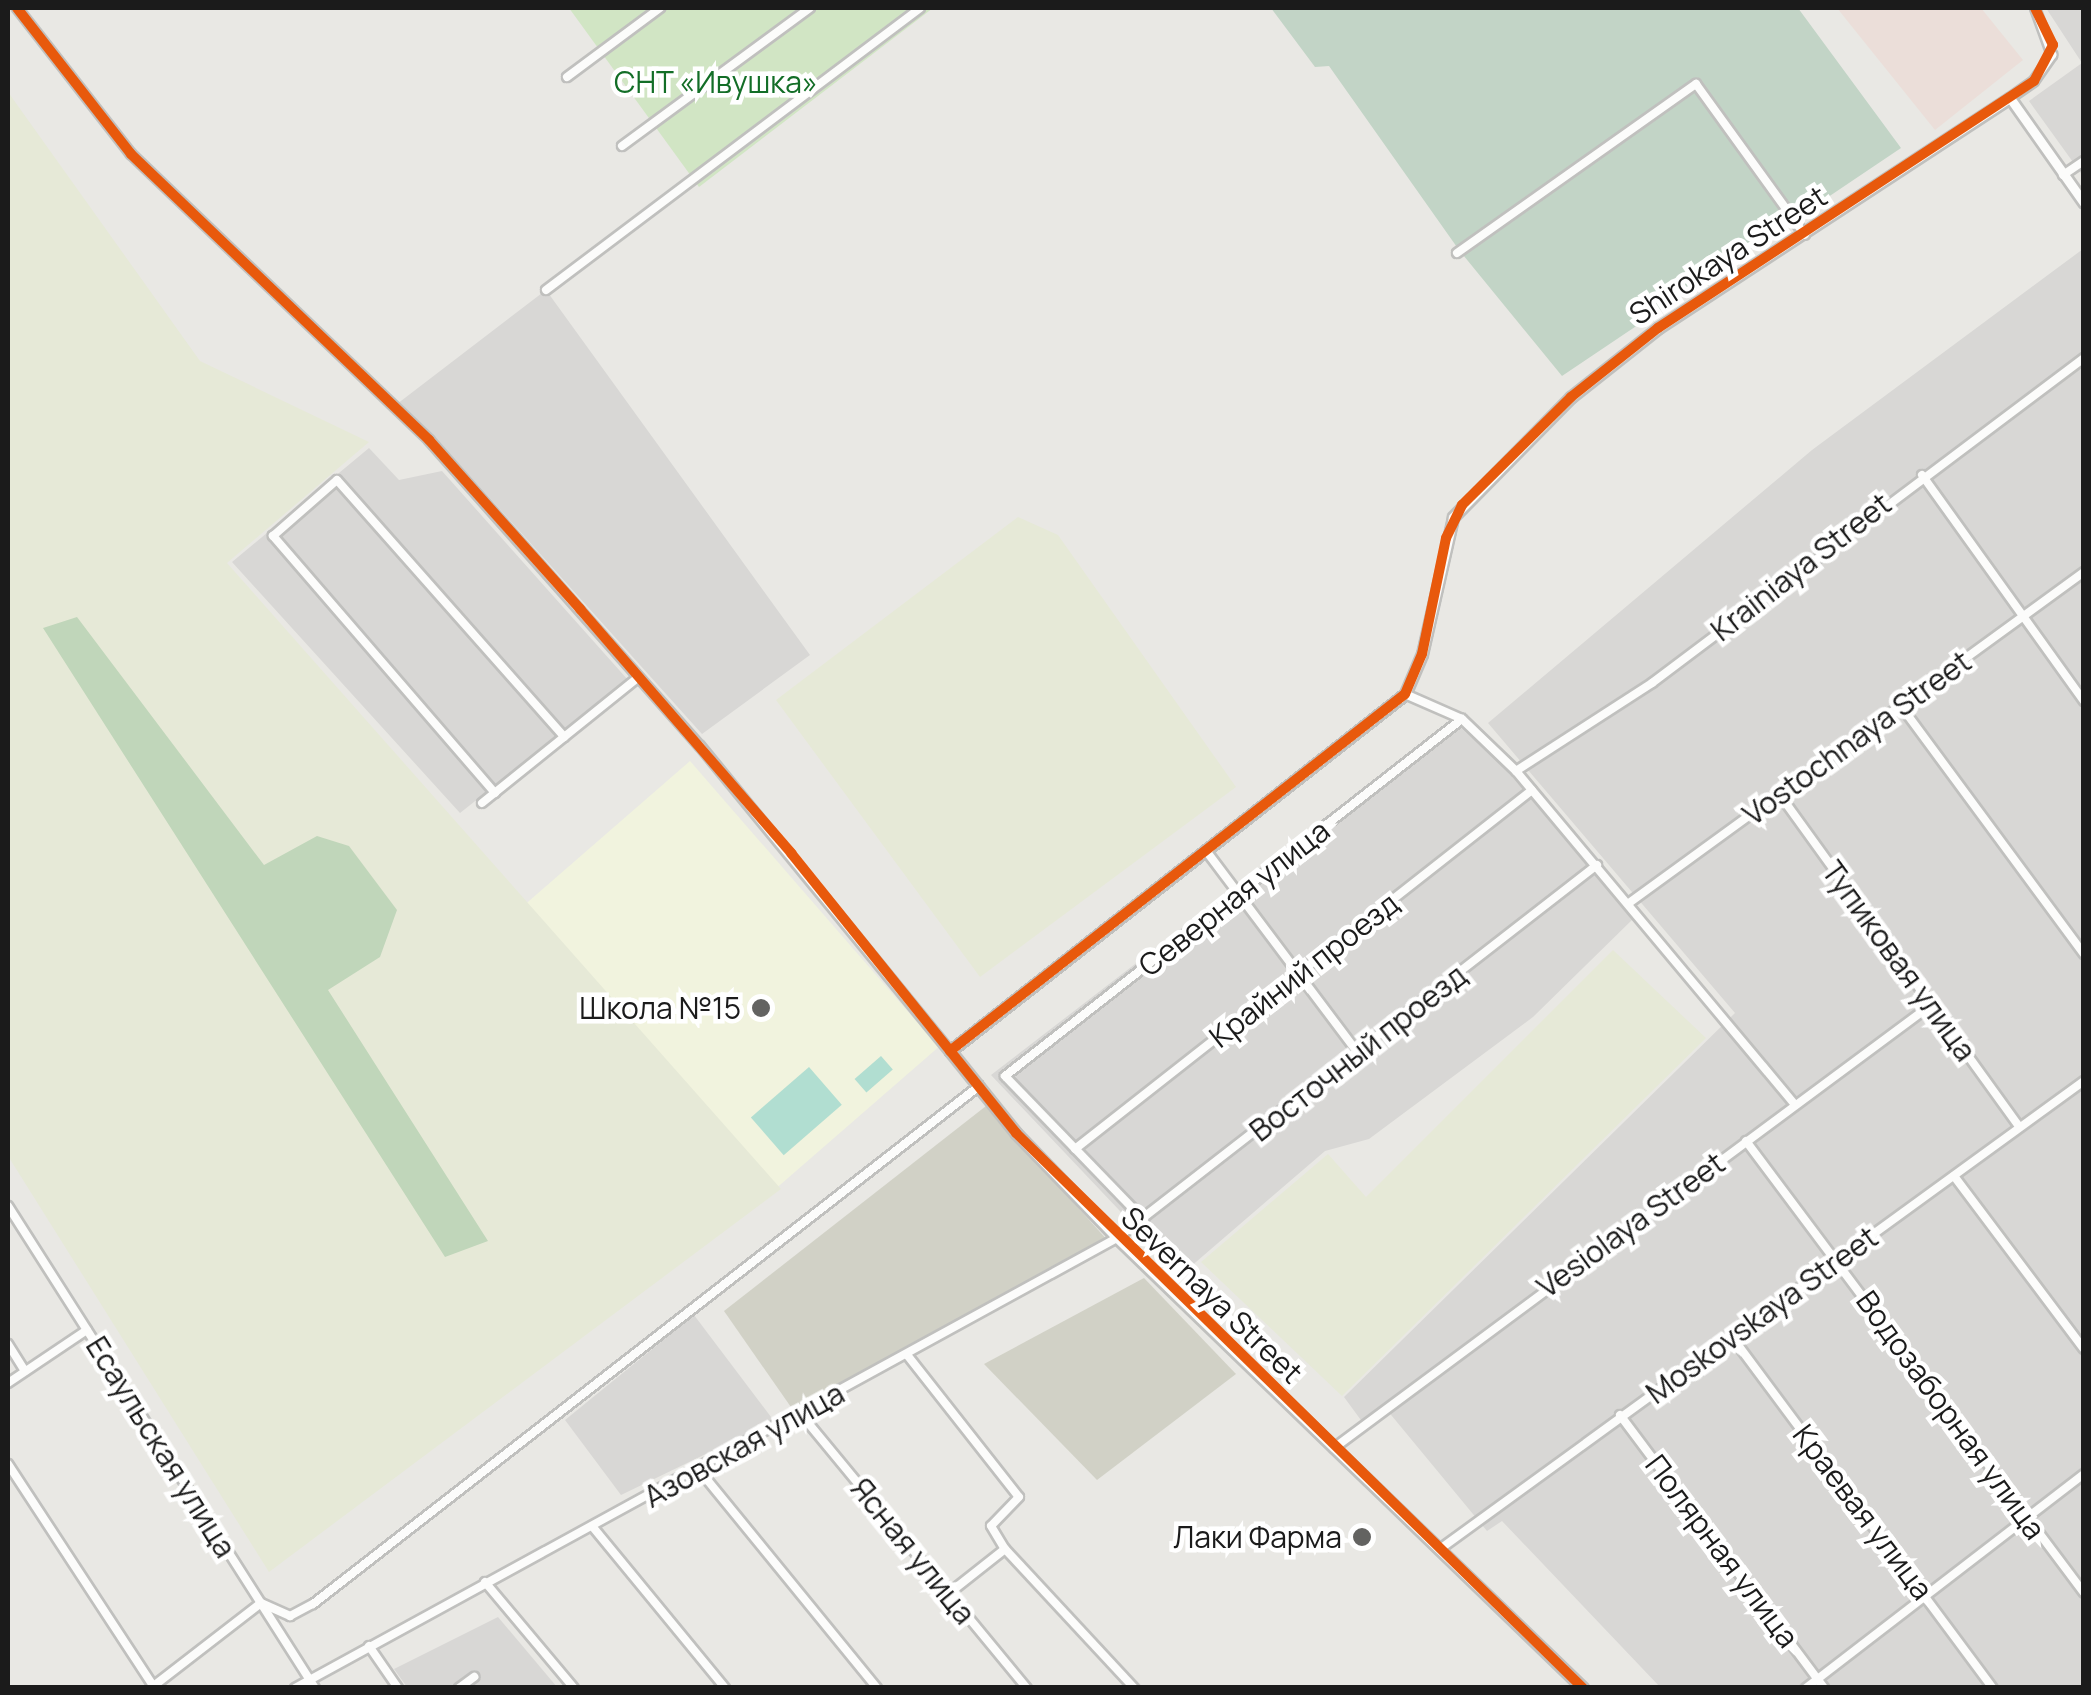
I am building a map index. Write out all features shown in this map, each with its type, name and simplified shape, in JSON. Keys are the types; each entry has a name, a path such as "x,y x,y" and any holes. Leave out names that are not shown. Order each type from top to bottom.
{"street":[{"path":"17,8 132,154 429,440 817,885 950,1050 1405,694 1462,719 1516,771 1794,1104"},
{"path":"567,77 660,8"},
{"path":"622,146 810,8"},
{"path":"546,290 920,8"},
{"path":"2039,9 2052,55 2034,81 2010,98 2084,203"},
{"path":"1457,253 1696,84 1804,235"},
{"name":"Shirokaya Street","path":"1405,694 1422,654 1446,538 1462,504 1571,397 1658,328 2010,98"},
{"path":"2063,174 2084,161"},
{"name":"Krainiaya Street","path":"1516,771 1652,683 1922,475 2084,358"},
{"path":"1922,475 2020,618 2084,702"},
{"path":"495,792 273,536 337,480 564,737"},
{"name":"Vostochnaya Street","path":"1630,903 2084,572"},
{"path":"482,803 636,679"},
{"path":"1901,706 2084,954"},
{"name":"Северная улица","path":"1075,1150 1005,1076 1462,719"},
{"name":"Крайний проезд","path":"1075,1150 1532,790"},
{"name":"Тупиковая улица","path":"1780,796 2019,1126"},
{"path":"1207,852 1235,898 1358,1054"},
{"name":"Восточный проезд","path":"1117,1238 1597,866"},
{"name":"Vesiolaya Street","path":"1334,1448 1931,1005"},
{"name":"Severnaya Street","path":"950,1050 1117,1238 1584,1688"},
{"name":"Moskovskaya Street","path":"1440,1548 2084,1080"},
{"path":"8,1464 152,1687 261,1603 290,1616 313,1604 978,1086"},
{"name":"Водозаборная улица","path":"1746,1142 2084,1593"},
{"path":"1075,1150 1144,1220"},
{"path":"1954,1176 2084,1348"},
{"name":"Есаульская улица","path":"8,1206 312,1684"},
{"name":"Азовская улица","path":"295,1688 312,1684 369,1646 700,1471 1117,1238"},
{"path":"8,1383 87,1330"},
{"name":"Краевая улица","path":"1732,1337 1993,1688"},
{"path":"8,1344 25,1371"},
{"path":"908,1356 1016,1492 1018,1505 991,1526 1005,1549 1134,1688"},
{"name":"Ясная улица","path":"800,1413 1027,1688"},
{"name":"Полярная улица","path":"1620,1415 1824,1688"},
{"path":"700,1471 877,1688"},
{"path":"1806,1688 2084,1474"},
{"path":"592,1526 724,1688"},
{"path":"948,1594 1005,1549"},
{"path":"486,1582 574,1688"},
{"path":"369,1646 398,1688"},
{"path":"459,1688 474,1677"}],"shaded area":[{"path":"1271,8 1798,8 1901,148 1562,376 1459,250 1329,66 1315,67"},
{"path":"1837,8 1981,8 2023,60 1935,130"},
{"path":"2046,8 2083,8 2083,176 2029,101 2082,63"},
{"path":"8,92 200,361 369,442 227,563 781,1189 269,1572 8,1156"},
{"path":"2083,249 2083,1687 1660,1687 1502,1521 1487,1531 1387,1410 1366,1427 1344,1397 1735,1013 1488,723 1812,450"},
{"path":"546,290 810,655 702,734 433,435 397,404"},
{"path":"369,448 399,480 442,471 628,680 460,813 232,562"},
{"path":"1018,517 1058,535 1236,787 980,977 776,700"},
{"path":"77,617 264,865 317,836 349,846 397,910 380,957 328,990 488,1241 445,1257 43,628"},
{"path":"1452,720 1500,763 1634,918 1533,1017 1369,1139 1325,1151 1189,1268 1137,1229 991,1075"},
{"name":"Школа №15","path":"690,761 939,1047 776,1189 527,903"},
{"path":"1613,950 1706,1038 1342,1396 1201,1262 1328,1154 1366,1197"},
{"path":"881,1056 893,1070 866,1093 855,1079"},
{"path":"809,1067 842,1105 784,1155 751,1118"},
{"path":"986,1106 1110,1243 793,1410 724,1311"},
{"path":"1144,1278 1236,1374 1097,1480 984,1364"},
{"path":"694,1315 774,1421 621,1495 565,1420"},
{"path":"498,1617 557,1687 407,1687 394,1669"}],"green space":[{"name":"СНТ «Ивушка»","path":"569,8 933,8 699,187"}],"cycle path":[{"path":"17,8 131,154 429,440 580,609 791,853 1016,1133 1583,1688"},
{"path":"950,1051 1405,694 1422,654 1446,538 1462,505 1571,397 1658,328 2034,81 2053,45 2035,8"}],"place":[{"name":"Школа №15","path":"761,1008"},
{"name":"Лаки Фарма","path":"1362,1537"}]}
